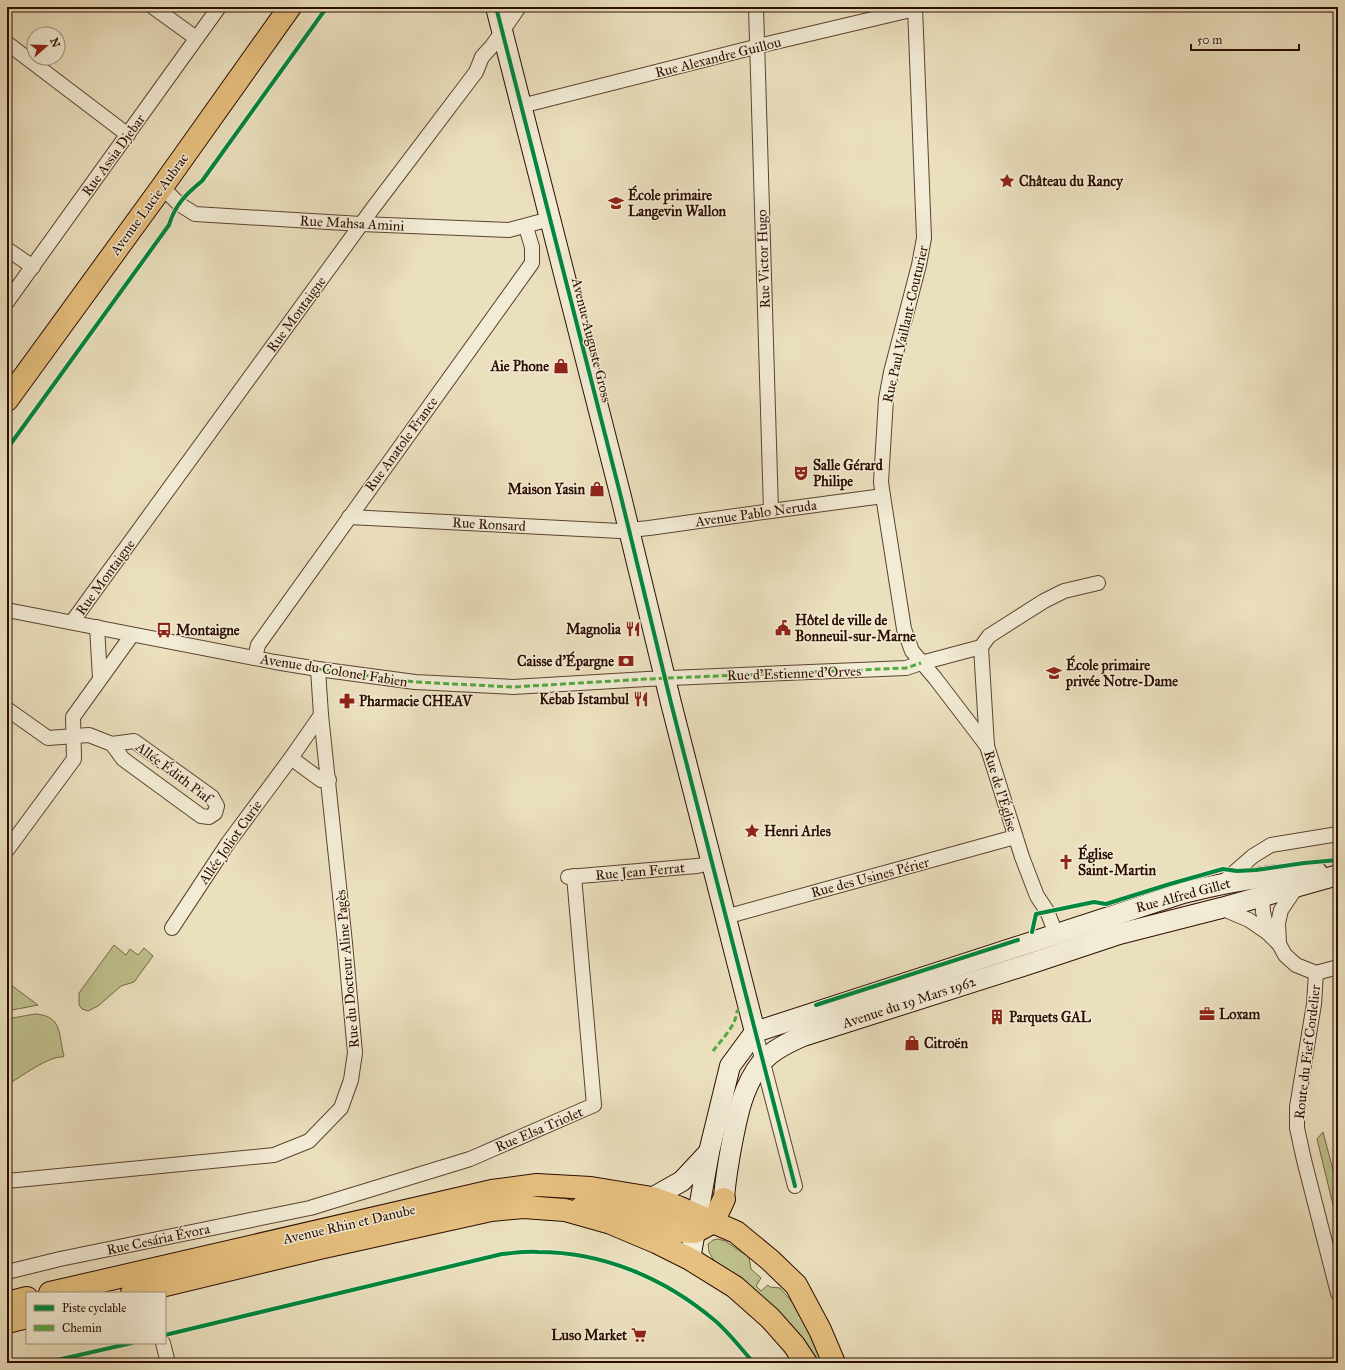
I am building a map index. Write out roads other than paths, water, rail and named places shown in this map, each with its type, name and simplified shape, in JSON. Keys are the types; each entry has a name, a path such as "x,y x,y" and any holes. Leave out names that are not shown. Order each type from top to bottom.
{"main road":[{"name":"Avenue Lucie Aubrac","path":"7,400 162,187 290,7"},
{"name":"Avenue Auguste Gross","path":"496,7 755,1032"},
{"name":"Rue Alfred Gillet","path":"1060,954 1119,934 1262,896 1291,879 1338,871"},
{"name":"Rue Alfred Gillet","path":"1056,934 1183,893 1222,883 1338,875"},
{"name":"Avenue du 19 Mars 1962","path":"755,1032 1056,934"},
{"name":"Avenue du 19 Mars 1962","path":"724,1199 725,1182 738,1110 749,1083 763,1061 783,1045 803,1036 1060,954"},
{"path":"690,1259 702,1223 709,1152 730,1066 755,1032"},
{"path":"652,1198 682,1181 709,1152"},
{"name":"Avenue Rhin et Danube","path":"54,1292 492,1191 537,1185 591,1188 652,1198 702,1223"},
{"path":"565,1210 606,1205 636,1214 681,1231 702,1223 724,1199 736,1232"},
{"name":"Avenue Rhin et Danube","path":"144,1292 320,1248 491,1210 523,1207 565,1210"},
{"path":"565,1210 611,1223 656,1242 690,1259 736,1287 765,1313 794,1345 806,1363"},
{"path":"702,1223 736,1232 770,1260 796,1285 820,1330 834,1363"},
{"path":"7,1303 26,1298"},
{"path":"7,1322 26,1317"}],"street":[{"path":"153,7 196,38"},
{"name":"Rue Assia Djebar","path":"7,302 219,7"},
{"name":"Rue Montaigne","path":"72,622 361,224 476,72 482,57 492,46 519,7"},
{"name":"Rue Victor Hugo","path":"756,7 771,511"},
{"name":"Rue Alexandre Guillou","path":"521,106 915,8"},
{"name":"Rue Paul Vaillant-Couturier","path":"915,8 924,238 920,265 891,372 886,399 881,482 904,629 912,651 921,663"},
{"path":"7,43 128,135"},
{"name":"Rue Mahsa Amini","path":"162,187 179,204 195,214 361,224 509,230 526,227 550,219"},
{"name":"Rue Anatole France","path":"255,658 258,645 532,263 532,247 526,227"},
{"path":"7,249 33,267"},
{"name":"Avenue Pablo Neruda","path":"629,530 883,496"},
{"name":"Rue Ronsard","path":"349,517 614,531 629,530"},
{"path":"987,746 981,648 989,636 1044,601 1064,591 1098,583"},
{"name":"Avenue du Colonel Fabien","path":"7,610 255,658 318,669 415,682 513,687 665,678"},
{"path":"97,627 100,678"},
{"path":"7,850 74,759 73,717 132,634"},
{"name":"Rue d'Estienne d'Orves","path":"665,678 906,668 981,648"},
{"name":"Rue de l'Église","path":"921,663 935,678 987,746 1015,837 1036,896 1046,911 1056,934"},
{"name":"Rue du Docteur Aline Pagès","path":"7,1181 274,1155 309,1141 341,1108 350,1080 355,1053 329,780 321,715 318,669"},
{"path":"7,709 48,738 89,734 112,744"},
{"name":"Allée Joliot Curie","path":"172,928 228,843 321,715"},
{"name":"Allée Édith Piaf","path":"134,741 212,797 217,806 215,813 209,817 201,816 123,759 112,744 134,741"},
{"path":"291,758 320,780 329,780"},
{"path":"1222,883 1253,856 1271,845 1338,834"},
{"name":"Rue des Usines Périer","path":"725,917 1015,837"},
{"name":"Rue Jean Ferrat","path":"571,877 697,866 712,862"},
{"name":"Rue Elsa Triolet","path":"310,1208 470,1159 594,1105 571,877"},
{"path":"1279,944 1278,923 1291,879"},
{"path":"1262,896 1263,912 1268,933"},
{"path":"1221,908 1249,920 1268,933 1279,944 1285,955 1296,965 1316,973 1338,967"},
{"name":"Route du Fief Cordelier","path":"1316,973 1314,1004 1297,1108 1297,1128 1338,1293"},
{"path":"755,1032 795,1186"},
{"name":"Rue Cesária Évora","path":"7,1272 60,1259 310,1208"},
{"path":"163,1344 168,1363"}],"place":[{"name":"Château du Rancy","path":"1007,181"},
{"name":"École primaire Langevin Wallon","path":"616,203"},
{"name":"Aie Phone","path":"561,366"},
{"name":"Salle Gérard Philipe","path":"801,473"},
{"name":"Maison Yasin","path":"597,489"},
{"name":"Hôtel de ville de Bonneuil-sur-Marne","path":"783,628"},
{"name":"Magnolia","path":"633,629"},
{"name":"Montaigne","path":"164,630"},
{"name":"Caisse d'Épargne","path":"626,661"},
{"name":"École primaire privée Notre-Dame","path":"1054,673"},
{"name":"Kebab Istambul","path":"641,699"},
{"name":"Pharmacie CHEAV","path":"347,701"},
{"name":"Henri Arles","path":"752,831"},
{"name":"Église Saint-Martin","path":"1066,862"},
{"name":"Loxam","path":"1207,1014"},
{"name":"Parquets GAL","path":"997,1017"},
{"name":"Citroën","path":"912,1043"},
{"name":"Luso Market","path":"639,1335"}]}
